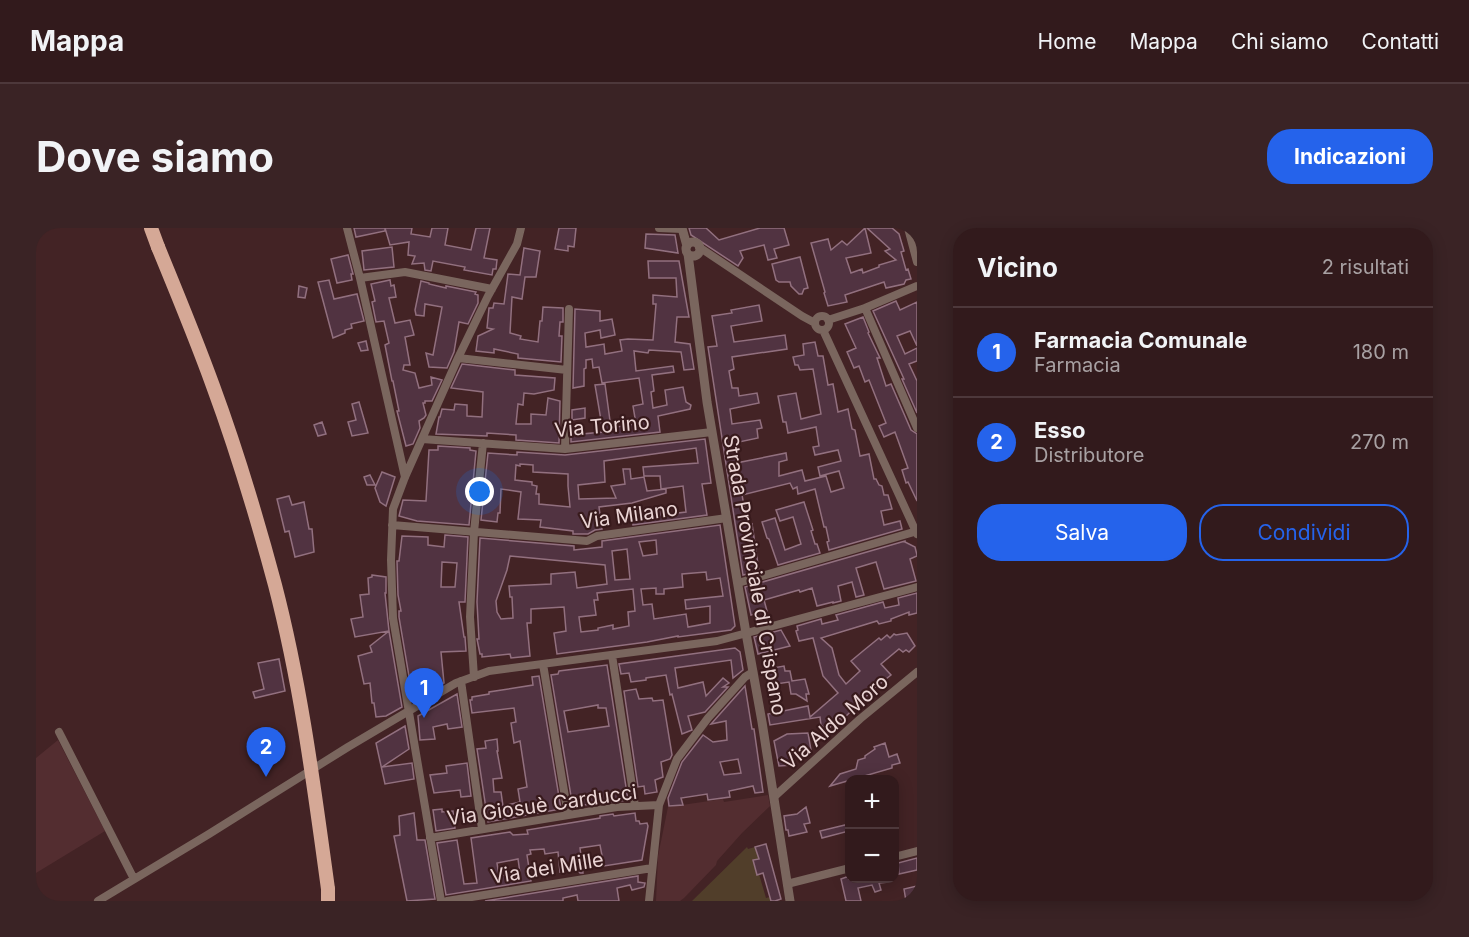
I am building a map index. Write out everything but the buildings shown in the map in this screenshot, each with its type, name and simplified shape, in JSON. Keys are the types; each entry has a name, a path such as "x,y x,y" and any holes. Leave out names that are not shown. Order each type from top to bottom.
{"highway":[{"path":"151,228 213,386 251,500 275,587 298,686 314,784 328,895"}],"street":[{"path":"347,228 405,477"},
{"path":"441,901 393,618 391,560 393,509 458,358 492,289 518,244 521,228"},
{"path":"659,228 682,228"},
{"name":"Strada Provinciale di Crispano","path":"682,228 688,250 712,432 775,796 790,901"},
{"path":"908,228 917,262"},
{"path":"688,250 691,256 697,255 699,247"},
{"path":"699,247 815,323 818,329 823,330 917,532 738,583"},
{"path":"360,278 405,272 492,289"},
{"path":"828,320 865,308 917,286"},
{"path":"865,308 917,428"},
{"path":"565,449 569,309"},
{"path":"815,323 821,317 828,320"},
{"path":"823,330 828,326 828,320"},
{"path":"458,358 567,370"},
{"name":"Via Torino","path":"422,439 565,449 712,432"},
{"path":"474,677 470,618 474,532 483,443"},
{"name":"Via Milano","path":"392,525 587,541 597,536 727,518"},
{"path":"98,901 409,710 461,681 489,671 717,641 917,587"},
{"path":"612,655 634,806"},
{"path":"543,664 568,815"},
{"path":"649,901 659,805 677,759 708,717 745,677 753,672"},
{"name":"Via Aldo Moro","path":"775,796 860,719 917,672"},
{"path":"461,681 482,829"},
{"path":"59,732 134,879"},
{"name":"Via Giosuè Carducci","path":"430,838 617,807 659,805"},
{"path":"899,856 917,851"},
{"name":"Via dei Mille","path":"447,901 652,868"},
{"path":"787,884 845,869"}],"shaded area":[{"path":"58,740 105,831 36,873 36,758"},
{"path":"768,795 770,806 742,833 716,865 684,898 680,901 656,901 658,856 668,807"},
{"path":"747,847 748,849 755,847 759,859 753,861 766,898 770,897 771,901 692,901"}],"place":[{"name":"Farmacia Comunale","path":"424,718"},
{"name":"Esso","path":"266,777"}]}
